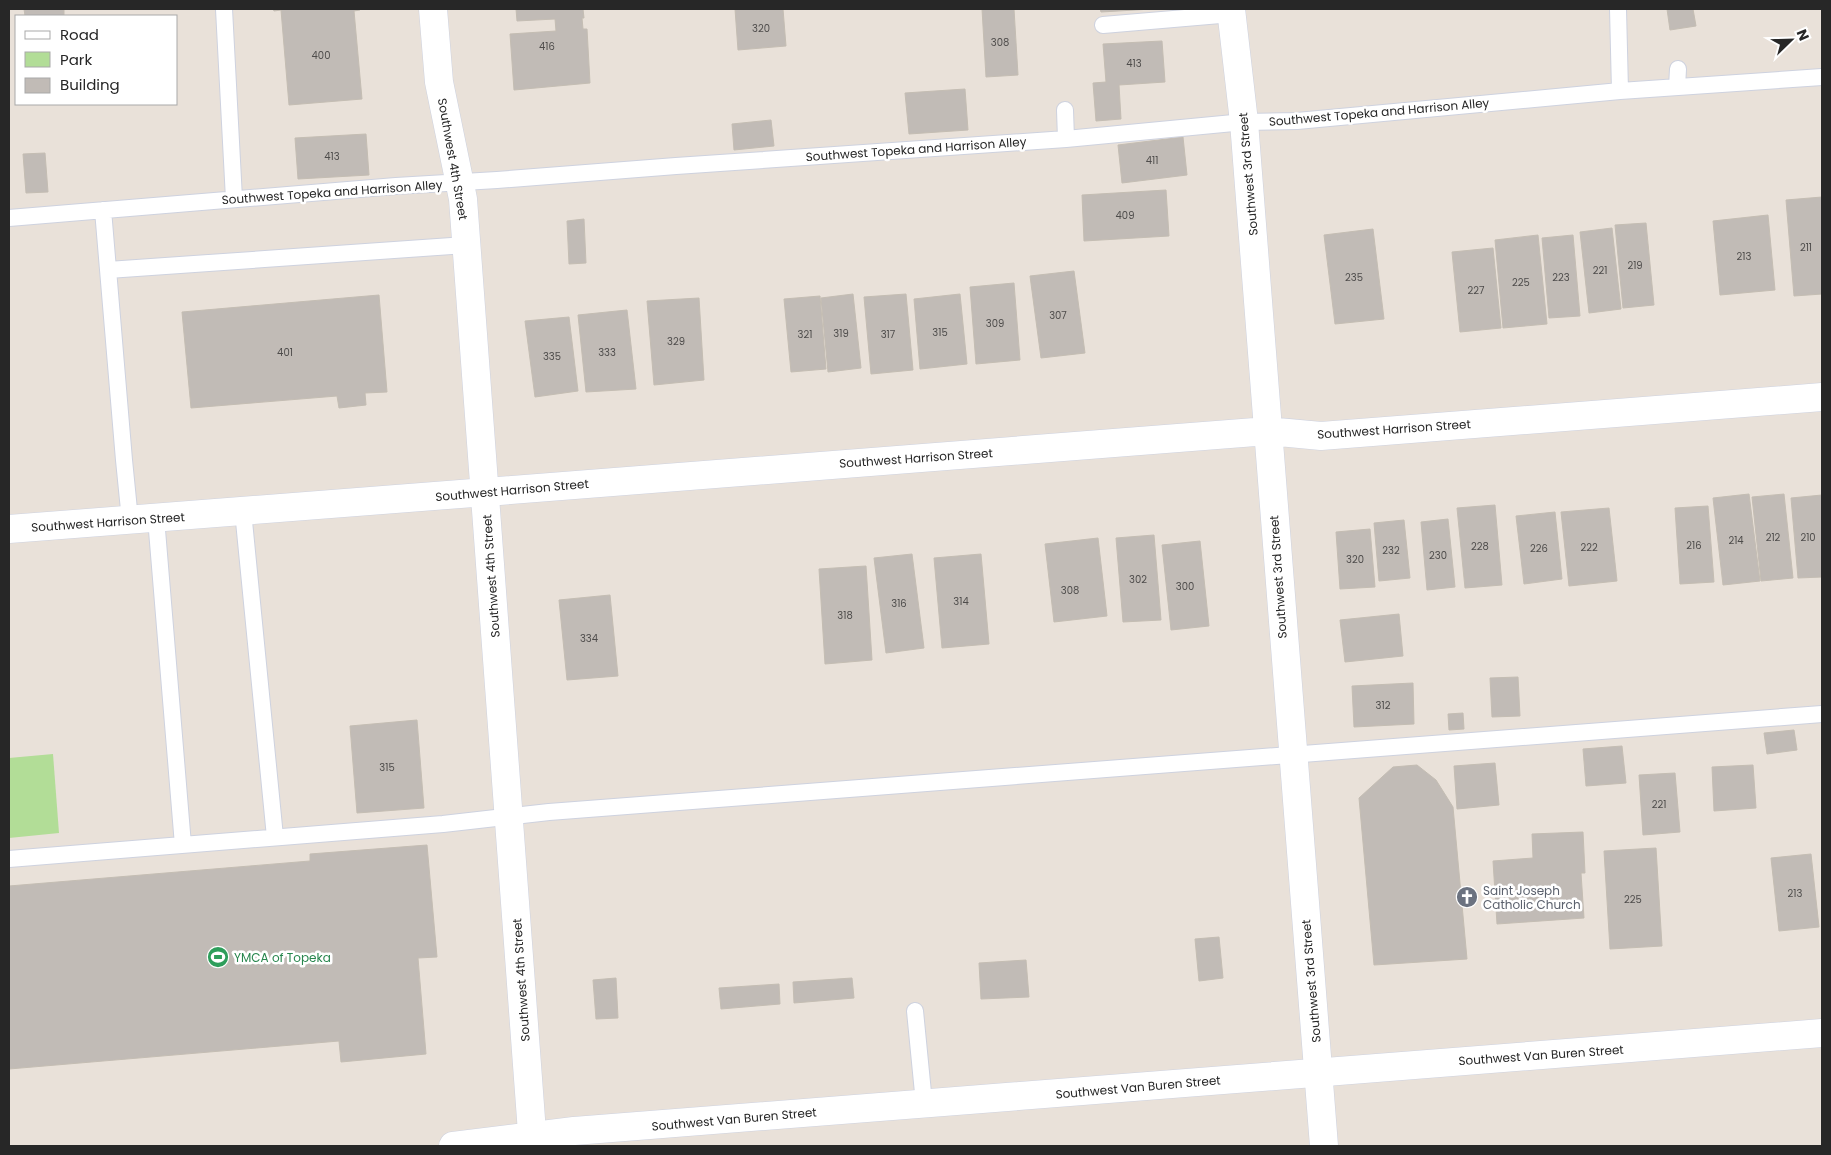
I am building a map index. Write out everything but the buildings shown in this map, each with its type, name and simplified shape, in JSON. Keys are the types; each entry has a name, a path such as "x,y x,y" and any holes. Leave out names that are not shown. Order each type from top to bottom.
{"street":[{"name":"Southwest 4th Street","path":"432,9 439,82 462,199 486,492 489,567 533,1141"},
{"name":"Southwest 3rd Street","path":"1231,11 1244,122 1324,1146"},
{"name":"Southwest Harrison Street","path":"9,529 1268,431 1321,436 1822,397"},
{"name":"Southwest Van Buren Street","path":"453,1146 533,1141 574,1131 1822,1033"}],"lane":[{"path":"224,9 234,200"},
{"path":"1618,9 1620,91"},
{"path":"1103,25 1231,11"},
{"path":"1677,87 1678,69"},
{"name":"Southwest Topeka and Harrison Alley","path":"9,218 459,182 1066,139 1244,122 1297,121 1620,91 1822,76"},
{"path":"1065,110 1066,139"},
{"path":"103,210 124,460 143,519 183,845"},
{"path":"108,270 466,245"},
{"path":"243,511 275,838"},
{"path":"9,859 275,838 579,809 1822,714"},
{"path":"915,1011 924,1104"}],"green space":[{"path":"53,754 59,833 9,838 9,758"}],"place":[{"name":"Saint Joseph Catholic Church","path":"1467,897"},
{"name":"YMCA of Topeka","path":"218,957"}]}
